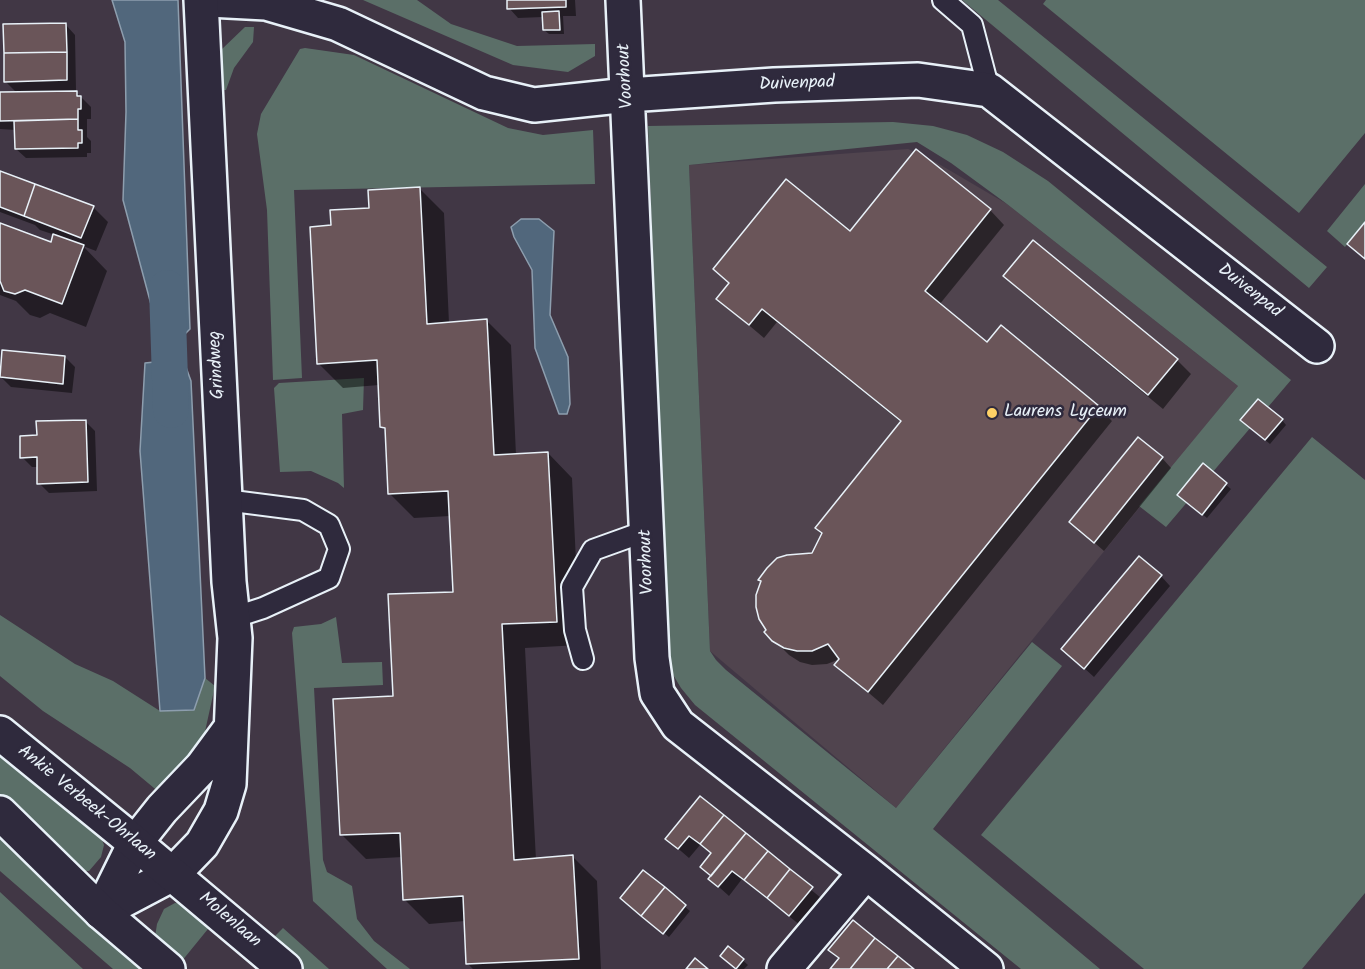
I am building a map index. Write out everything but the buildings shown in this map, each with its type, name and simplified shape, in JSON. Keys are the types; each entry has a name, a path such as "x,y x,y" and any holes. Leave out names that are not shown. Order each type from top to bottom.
{"street":[{"name":"Grindweg","path":"102,912 173,874 202,844 221,811 229,784 235,639 228,582 201,0"},
{"name":"Duivenpad","path":"209,0 266,3 338,24 484,93 534,105 628,95 774,85 918,80 988,90 1317,346"},
{"name":"Voorhout","path":"623,0 652,658 657,693 678,724 867,872 986,969"},
{"path":"102,912 135,843 162,809 202,767 230,729"},
{"name":"Ankie Verbeek-Ohrlaan","path":"0,733 173,874"},
{"path":"0,813 102,912 168,969"},
{"path":"783,969 867,872"},
{"name":"Molenlaan","path":"173,874 285,969"}],"lane":[{"path":"943,0 972,25 988,90"},
{"path":"225,500 303,510 329,525 339,549 330,578 263,608 232,618"},
{"path":"583,659 575,630 573,587 593,550 646,531"}],"shaded area":[{"path":"908,149 932,160 1007,204 1238,386 896,808 710,651 689,165"}],"green space":[{"path":"363,0 417,0 451,24 517,46 595,44 595,56 568,72 513,65"},
{"path":"962,0 998,0 1327,267 1309,288"},
{"path":"1046,0 1365,0 1365,133 1299,213 1043,4"},
{"path":"245,27 254,27 253,42 234,68 226,90 221,90 221,50"},
{"path":"300,49 354,55 508,128 543,135 593,130 595,184 294,190 302,378 273,380 267,210 257,134 261,114"},
{"path":"893,122 933,126 967,135 1003,152 1048,181 1291,380 1166,527 1139,506 1238,386 1007,204 951,163 917,142 689,165 710,651 726,670 896,808 1032,642 1062,666 933,829 1100,969 1021,969 695,705 672,673 667,652 648,126"},
{"path":"1365,184 1365,222 1345,247 1327,231"},
{"path":"364,378 363,410 342,414 344,488 311,471 280,472 274,388 279,383"},
{"path":"1312,437 1365,480 1365,893 1302,969 1144,969 981,835"},
{"path":"0,615 75,664 113,681 160,711 194,710 205,678 215,686 204,736 189,759 160,793 130,768 43,711 0,676"},
{"path":"336,617 342,663 382,662 383,685 314,688 323,860 327,872 352,886 357,919 374,941 410,969 387,969 313,901 292,633 294,627 321,624"},
{"path":"0,752 101,837 104,845 101,857 89,871 79,871 0,802"},
{"path":"0,838 147,969 113,969 0,871"},
{"path":"0,892 83,969 0,969"},
{"path":"175,903 188,904 212,924 177,967 155,937 157,924 164,909"},
{"path":"283,928 329,969 301,969 268,943"}],"water":[{"path":"112,0 178,0 190,329 182,337 160,338 123,200 126,112 125,42"},
{"path":"521,219 539,219 554,231 550,315 568,357 570,404 567,414 559,414 535,348 532,270 511,227"},
{"path":"183,359 191,381 205,678 194,710 160,711 140,451 145,363"}],"waterway":[{"path":"167,288 171,410"}],"place":[{"name":"Laurens Lyceum","path":"992,413"}]}
